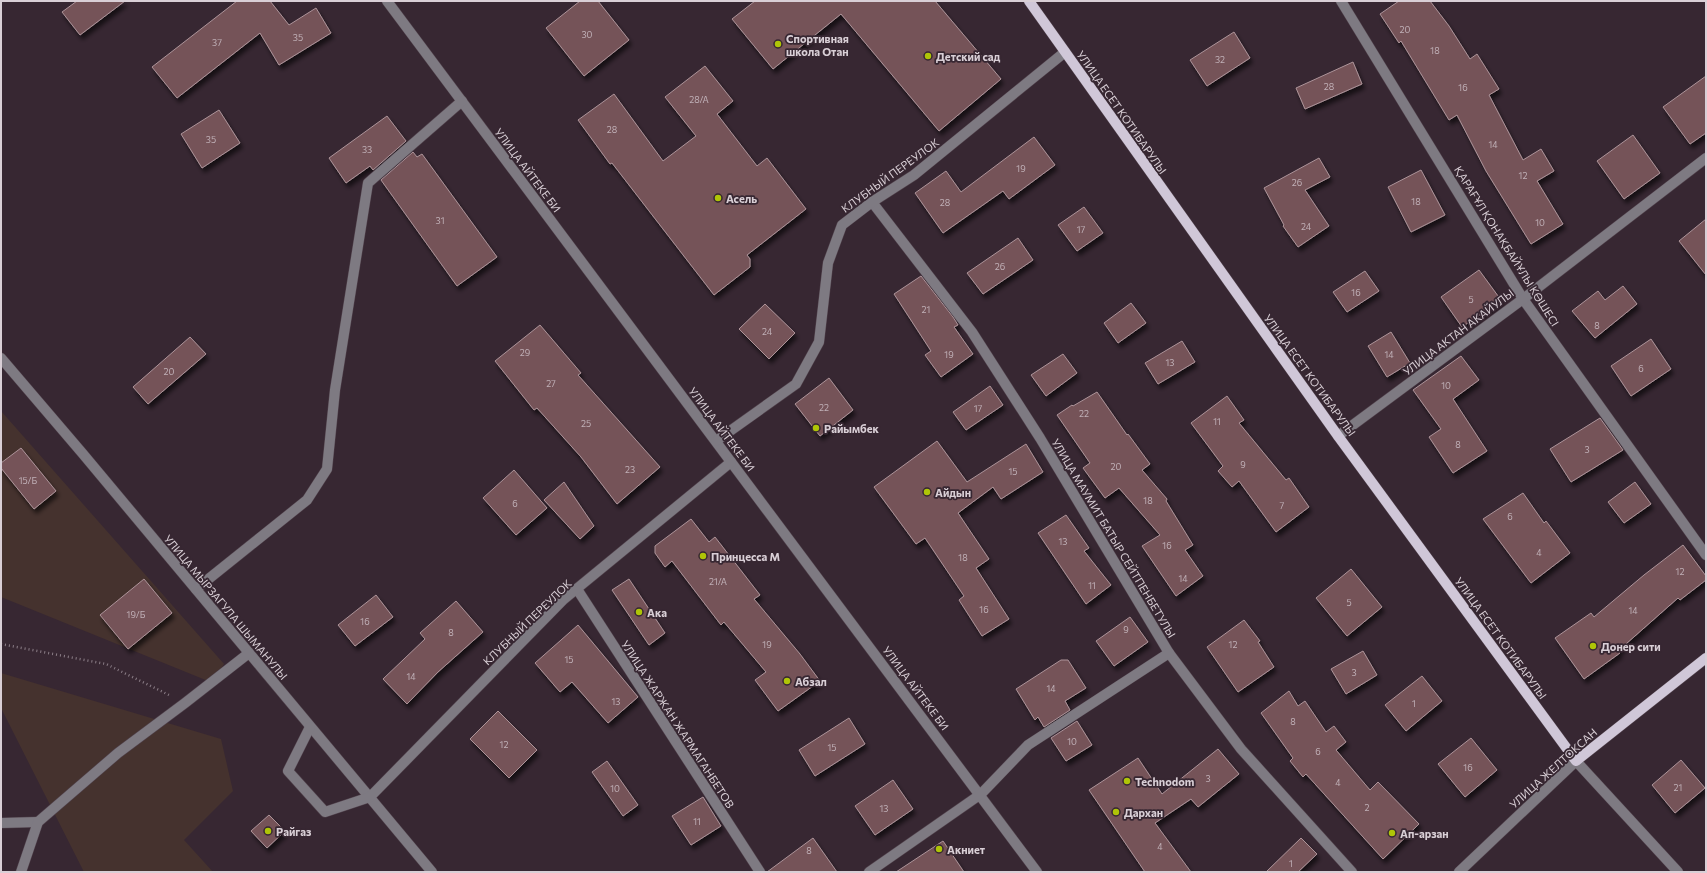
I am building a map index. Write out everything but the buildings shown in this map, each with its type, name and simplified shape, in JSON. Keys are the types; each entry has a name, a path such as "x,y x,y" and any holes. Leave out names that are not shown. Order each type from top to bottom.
{"main road":[{"name":"УЛИЦА ЕСЕТ КОТИБАРУЛЫ","path":"1029,1 1338,436 1576,761"},
{"name":"УЛИЦА ЖЕЛТОКСАН","path":"1576,761 1706,658"}],"street":[{"name":"УЛИЦА АЙТЕКЕ БИ","path":"386,1 1038,872"},
{"name":"ҚАРАҒҰЛ ҚОНАҚБАЙҰЛЫ КӨШЕСІ","path":"1341,1 1523,299 1706,555"},
{"name":"КЛУБНЫЙ ПЕРЕУЛОК","path":"716,441 796,384 819,342 828,263 842,225 872,202 914,175 1065,52"},
{"path":"196,590 307,500 327,469 335,390 368,183 462,102"},
{"name":"УЛИЦА АКТАН АКАЙУЛЫ","path":"1338,436 1523,299 1706,158"},
{"name":"УЛИЦА МАУМИТ БАТЫР СЕЙТПЕНБЕТУЛЫ","path":"872,202 972,332 1040,438 1169,653 1241,749 1352,872"},
{"name":"УЛИЦА МЫРЗАГУЛА ШЫМАНУЛЫ","path":"1,358 432,872"},
{"name":"КЛУБНЫЙ ПЕРЕУЛОК","path":"370,797 563,600 731,462"},
{"name":"УЛИЦА ЖАРЖАН ЖАРМАГАНБЕТОВ","path":"577,589 760,872"},
{"path":"22,872 38,822 118,753 249,653"},
{"path":"868,872 980,794 1028,745 1169,653"},
{"path":"310,727 288,771 325,812 370,797"},
{"path":"1576,761 1678,872"},
{"name":"УЛИЦА ЖЕЛТОКСАН","path":"1459,872 1576,761"},
{"path":"1,823 38,822"}],"path":[{"path":"1,644 106,664 185,703"}],"shaded area":[{"path":"1,411 224,664 213,683 1,597"},
{"path":"1,673 221,739 233,791 184,840 213,872 84,872 1,708"}],"place":[{"name":"Спортивная школа Отан","path":"778,44"},
{"name":"Детский сад","path":"928,56"},
{"name":"Асель","path":"718,198"},
{"name":"Райымбек","path":"816,428"},
{"name":"Айдын","path":"927,492"},
{"name":"Принцесса М","path":"703,556"},
{"name":"Ака","path":"639,612"},
{"name":"Донер сити","path":"1593,646"},
{"name":"Абзал","path":"787,681"},
{"name":"Technodom","path":"1127,781"},
{"name":"Дархан","path":"1116,812"},
{"name":"Райгаз","path":"268,831"},
{"name":"Ап-арзан","path":"1392,833"},
{"name":"Акниет","path":"939,849"}]}
